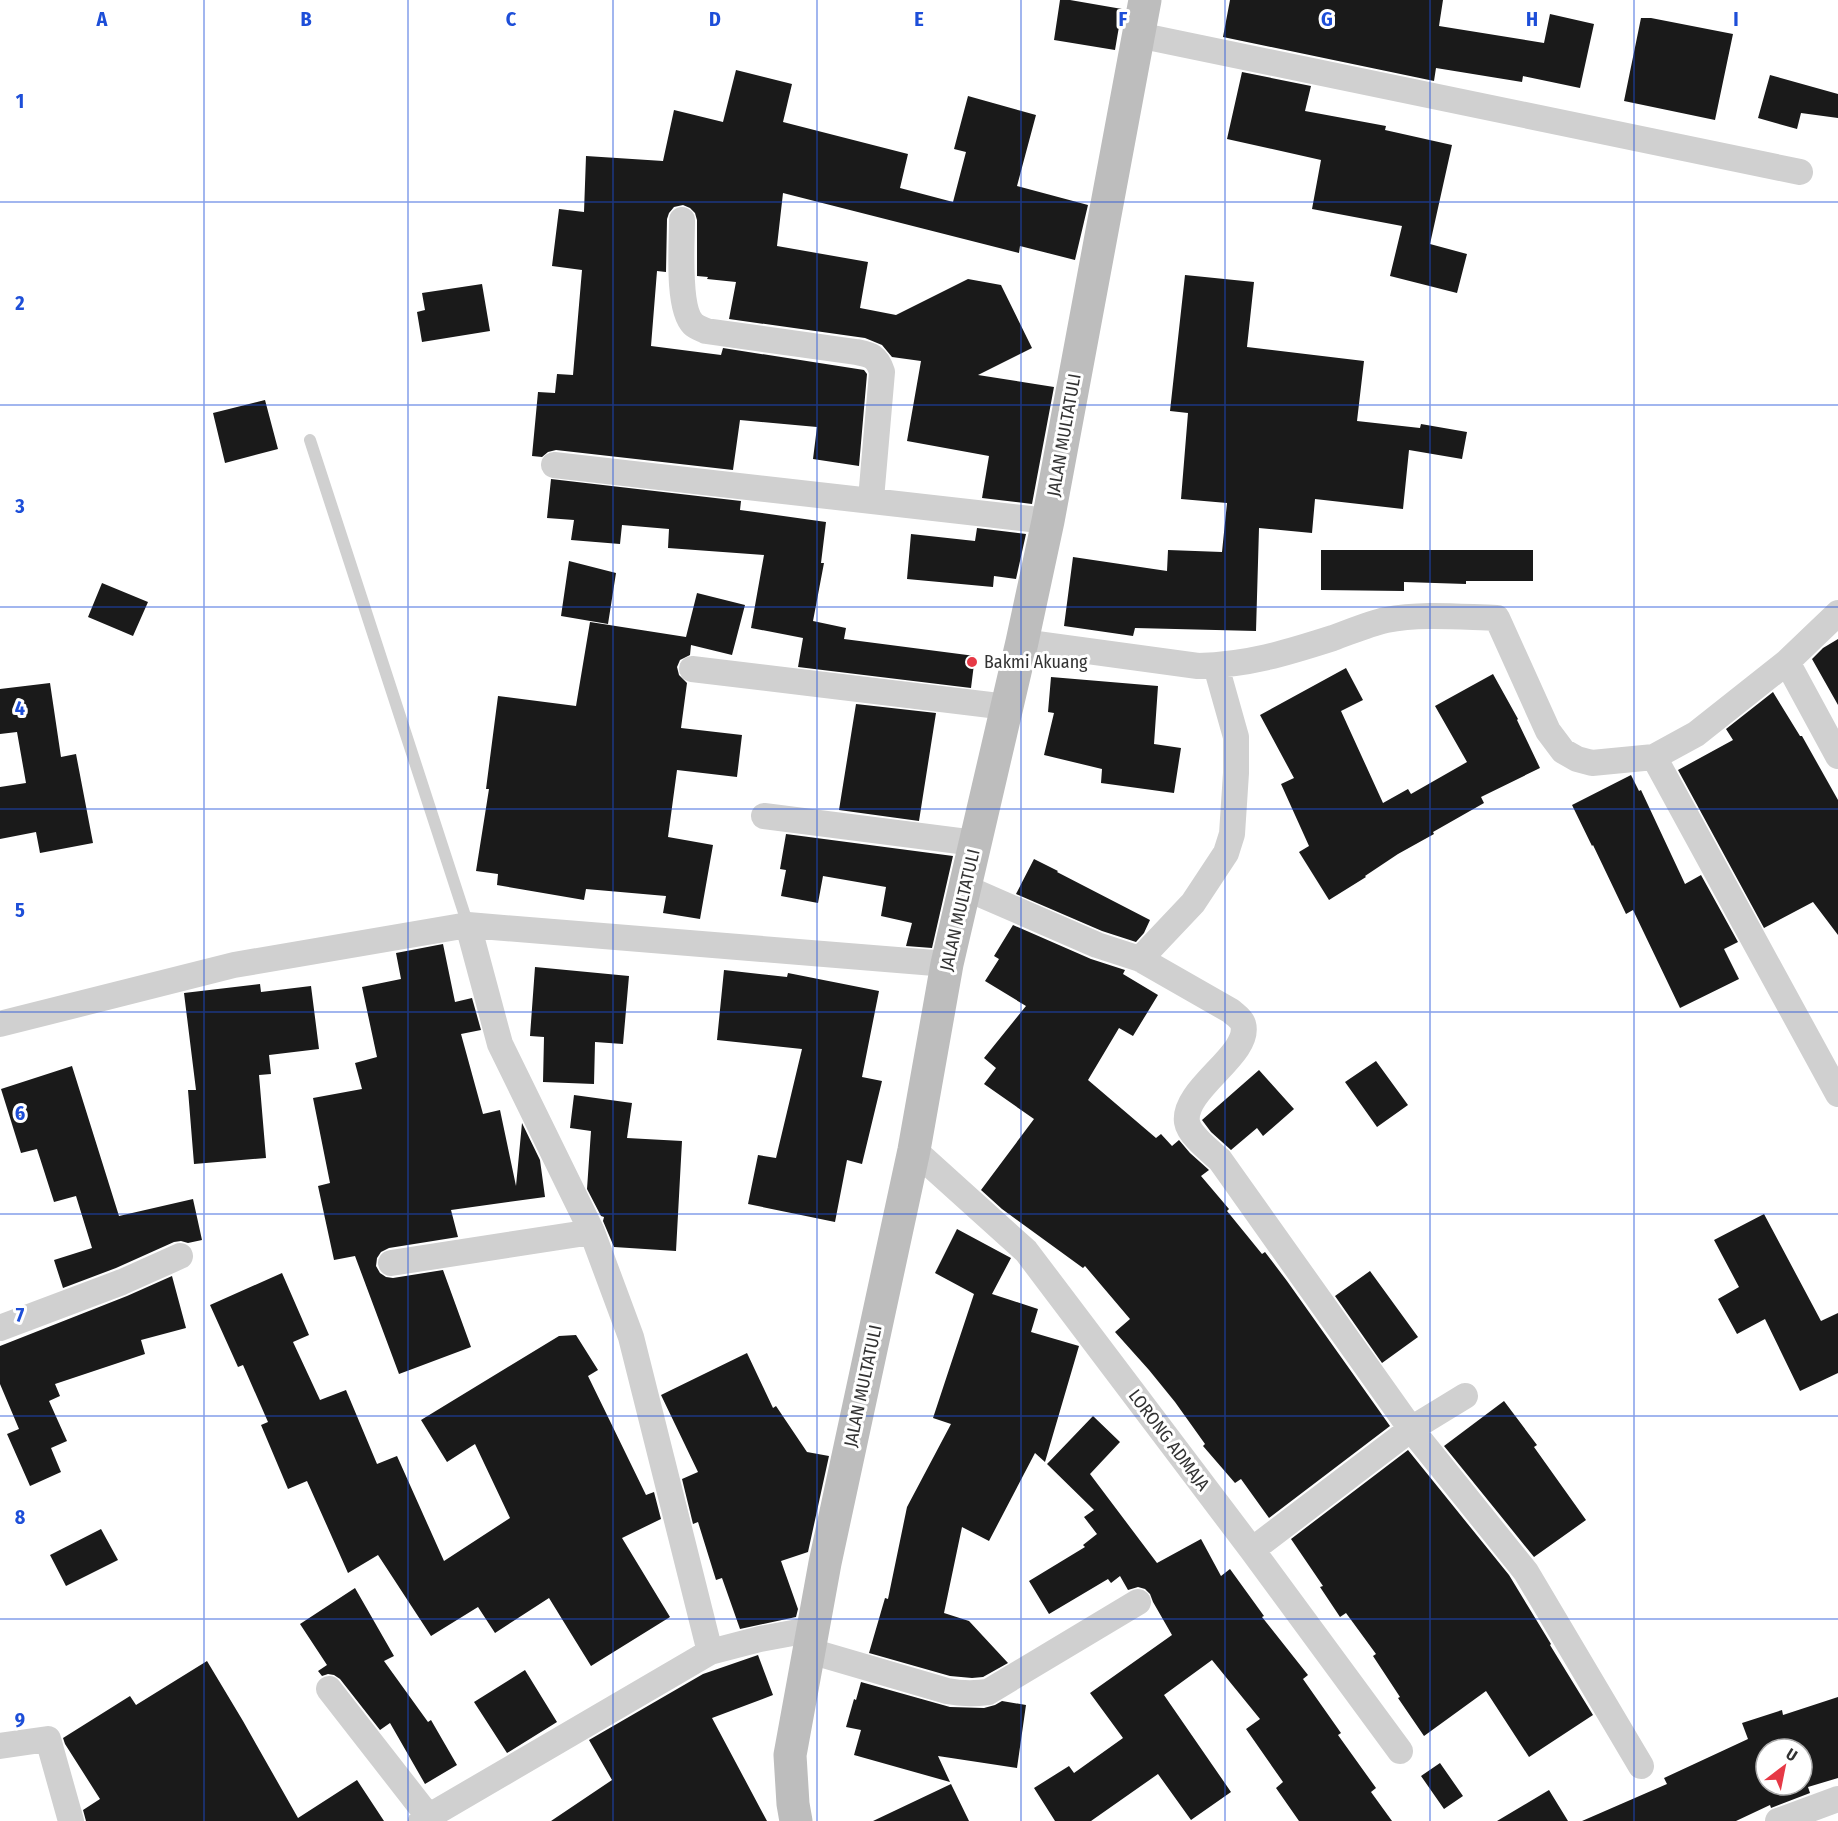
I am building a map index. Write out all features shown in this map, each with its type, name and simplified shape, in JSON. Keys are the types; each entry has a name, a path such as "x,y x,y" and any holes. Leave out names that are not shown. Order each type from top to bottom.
{"main road":[{"name":"JALAN MULTATULI","path":"796,1821 790,1755 825,1563 914,1150 947,964 1048,521 1145,0"}],"street":[{"path":"1138,35 1800,172"},
{"path":"682,220 682,298 693,324 706,331 856,352 870,355 878,362 882,372 871,500"},
{"path":"554,465 1048,521"},
{"path":"1022,642 1198,666 1216,666 1271,657 1385,621 1414,616 1497,618 1548,731 1563,751 1577,759 1592,763 1654,757 1696,734 1787,662 1838,613"},
{"path":"1787,662 1838,756"},
{"path":"1140,959 1193,903 1226,853 1232,834 1236,737 1216,666"},
{"path":"692,669 1007,707"},
{"path":"1654,757 1838,1094"},
{"path":"765,816 975,843"},
{"path":"966,888 1097,945 1140,959 1240,1018 1244,1026 1241,1040 1229,1058 1190,1104 1187,1122 1196,1137 1220,1160 1411,1429 1526,1572 1641,1766"},
{"path":"0,1024 234,965 468,925 947,964"},
{"path":"468,925 500,1044 592,1232 631,1337 710,1652"},
{"name":"LORONG ADMAJA","path":"914,1150 1026,1251 1400,1750"},
{"path":"391,1263 592,1232"},
{"path":"0,1328 122,1282 180,1256"},
{"path":"1252,1550 1411,1429 1465,1396"},
{"path":"329,1689 424,1818 710,1652 760,1639 812,1640 947,1691 962,1695 981,1693 988,1692 1138,1602"},
{"path":"0,1746 48,1739 71,1821"},
{"path":"1778,1821 1838,1800"}],"lane":[{"path":"310,440 468,925"}],"building":[{"path":"1060,0 1122,9 1115,50 1054,40"},
{"path":"1230,0 1443,0 1439,26 1544,43 1550,14 1594,24 1580,88 1523,76 1522,82 1436,68 1434,81 1223,37"},
{"path":"1641,18 1733,34 1715,120 1624,101"},
{"path":"736,70 792,84 783,122 908,154 900,188 953,202 966,152 954,149 968,96 1036,115 1017,186 1088,205 1075,260 1020,246 1019,253 783,193 777,246 868,262 860,308 896,315 968,279 1001,285 1032,348 978,375 1054,387 1032,504 982,498 989,456 907,441 921,361 892,357 882,345 865,338 729,319 736,282 697,276 697,220 695,213 683,205 674,207 667,219 666,272 657,271 651,346 721,355 723,348 864,370 867,374 859,466 813,459 817,427 740,420 733,470 556,450 542,457 532,456 538,392 555,393 557,374 573,375 582,270 552,266 559,209 584,212 586,156 663,161 674,110 723,122"},
{"path":"1242,72 1311,86 1305,111 1386,126 1385,130 1452,145 1430,244 1467,254 1457,293 1390,276 1402,226 1312,209 1321,160 1227,139"},
{"path":"1770,75 1838,94 1838,118 1801,113 1797,129 1758,118"},
{"path":"1185,275 1254,282 1247,347 1364,361 1357,421 1420,428 1421,424 1467,432 1462,459 1409,450 1403,509 1315,499 1312,533 1259,528 1256,631 1135,628 1133,636 1064,626 1073,557 1167,571 1168,550 1222,552 1227,503 1181,499 1188,413 1170,411"},
{"path":"482,284 490,331 422,342 417,312 425,310 422,293"},
{"path":"265,400 278,449 225,463 213,413"},
{"path":"551,479 741,501 740,510 826,522 821,563 824,563 813,621 846,628 844,639 975,656 971,688 798,667 803,638 751,628 764,555 668,548 669,529 622,525 620,544 571,540 574,520 547,518"},
{"path":"977,528 1026,534 1016,579 994,576 993,587 907,579 911,534 975,541"},
{"path":"1321,550 1533,550 1533,581 1466,581 1466,584 1404,582 1404,591 1321,590"},
{"path":"569,561 616,573 608,624 561,616"},
{"path":"102,583 148,602 133,636 88,617"},
{"path":"697,593 745,605 732,655 691,645 690,655 680,660 677,667 679,675 687,683 681,728 742,735 737,777 677,770 668,837 713,845 700,919 663,913 666,896 586,889 584,900 497,885 498,874 476,871 489,789 486,789 498,696 576,706 590,622 686,637"},
{"path":"1838,639 1838,705 1812,659 1823,648"},
{"path":"1346,668 1363,700 1341,711 1383,803 1408,789 1411,794 1467,762 1435,706 1493,674 1518,719 1540,768 1481,797 1484,803 1433,832 1434,834 1398,854 1329,900 1299,852 1309,846 1281,784 1294,778 1260,715"},
{"path":"1051,677 1158,686 1154,744 1181,748 1174,793 1101,783 1102,769 1044,755 1054,713 1048,712"},
{"path":"50,683 61,757 76,754 93,843 40,853 36,832 0,839 0,787 26,783 17,732 0,734 0,689"},
{"path":"1773,692 1802,736 1838,800 1838,935 1813,902 1764,928 1678,770 1733,740 1726,729"},
{"path":"856,704 936,713 919,821 839,810"},
{"path":"1631,775 1639,791 1641,790 1685,884 1701,875 1738,942 1724,949 1739,979 1680,1008 1633,910 1626,914 1572,805"},
{"path":"786,834 953,856 932,948 906,946 912,923 881,916 886,887 823,876 818,903 781,896 786,870 780,869"},
{"path":"1034,859 1150,920 1144,933 1136,942 1102,931 1016,894"},
{"path":"1013,925 1091,959 1125,970 1123,974 1158,995 1133,1036 1119,1028 1088,1080 1156,1138 1161,1134 1172,1146 1179,1140 1209,1170 1201,1176 1262,1254 1265,1252 1287,1281 1390,1426 1269,1518 1241,1479 1235,1483 1203,1446 1205,1444 1175,1402 1115,1332 1130,1319 1085,1266 1083,1268 1002,1209 981,1190 1034,1119 984,1084 996,1068 984,1058 1026,1006 985,981 999,959 994,956"},
{"path":"443,944 455,1002 472,998 481,1030 461,1034 483,1114 500,1110 516,1186 522,1123 540,1160 545,1197 451,1210 458,1237 389,1248 381,1252 376,1266 386,1277 393,1278 443,1270 471,1347 399,1374 355,1256 334,1260 318,1186 330,1183 313,1098 362,1089 355,1063 377,1057 362,987 401,979 396,953"},
{"path":"535,967 629,976 623,1044 595,1042 594,1084 543,1082 544,1037 530,1036"},
{"path":"724,970 787,977 788,973 879,991 862,1077 882,1081 862,1164 847,1160 835,1222 748,1204 758,1155 776,1158 802,1049 717,1040"},
{"path":"260,984 261,992 311,986 319,1049 269,1055 271,1074 259,1075 266,1158 194,1164 188,1090 196,1090 184,993"},
{"path":"1376,1061 1408,1105 1377,1127 1345,1082"},
{"path":"72,1066 119,1216 193,1199 202,1240 188,1243 174,1242 116,1268 63,1288 54,1260 92,1248 76,1196 54,1202 37,1149 21,1153 1,1089"},
{"path":"1259,1070 1294,1109 1263,1136 1257,1128 1231,1150 1211,1132 1202,1120"},
{"path":"574,1095 632,1103 627,1138 682,1141 676,1251 614,1247 603,1221 604,1217 601,1216 587,1189 591,1131 570,1128"},
{"path":"1764,1214 1821,1321 1838,1313 1838,1373 1800,1391 1765,1319 1737,1334 1718,1299 1739,1287 1714,1240"},
{"path":"957,1229 1011,1258 992,1294 1038,1309 1031,1332 1079,1346 1045,1462 1035,1453 989,1541 962,1527 944,1613 969,1621 1008,1663 983,1677 972,1678 950,1676 869,1653 885,1598 888,1599 907,1507 951,1424 933,1418 974,1294 935,1273"},
{"path":"1370,1271 1418,1337 1382,1363 1335,1296"},
{"path":"282,1273 309,1335 293,1342 320,1400 346,1390 377,1464 397,1456 444,1561 510,1518 475,1444 447,1462 421,1420 559,1336 576,1335 598,1370 588,1376 646,1495 654,1492 661,1519 622,1538 670,1617 591,1666 549,1598 495,1633 478,1607 431,1636 378,1555 348,1573 307,1481 288,1489 261,1425 268,1422 243,1365 238,1367 210,1305"},
{"path":"172,1276 186,1328 141,1340 145,1354 55,1384 60,1396 49,1401 67,1441 51,1448 61,1472 30,1486 7,1434 19,1429 0,1384 0,1346"},
{"path":"747,1353 773,1408 776,1406 807,1452 829,1456 808,1552 781,1561 798,1609 796,1617 740,1629 722,1578 716,1580 698,1522 693,1524 682,1479 698,1472 661,1395"},
{"path":"1504,1401 1537,1445 1534,1447 1586,1520 1534,1557 1444,1446"},
{"path":"1093,1416 1120,1442 1090,1474 1157,1563 1201,1539 1221,1576 1230,1569 1264,1616 1262,1617 1308,1675 1303,1679 1341,1733 1338,1735 1376,1788 1371,1792 1392,1821 1299,1821 1276,1788 1283,1782 1246,1729 1260,1719 1212,1660 1164,1695 1231,1792 1191,1820 1158,1774 1091,1821 1055,1821 1034,1788 1069,1766 1074,1773 1123,1738 1090,1693 1172,1635 1150,1594 1138,1587 1128,1590 1120,1576 1111,1583 1108,1579 1049,1614 1029,1581 1085,1547 1083,1545 1097,1534 1084,1517 1094,1510 1047,1464"},
{"path":"1408,1450 1509,1575 1593,1715 1529,1757 1486,1691 1424,1736 1373,1656 1376,1654 1346,1613 1340,1617 1320,1587 1323,1586 1291,1539"},
{"path":"101,1529 118,1560 66,1586 50,1555"},
{"path":"355,1588 394,1656 384,1661 428,1722 431,1720 457,1765 425,1784 390,1723 380,1730 340,1679 328,1674 322,1676 318,1671 327,1665 300,1624"},
{"path":"758,1655 773,1695 712,1718 767,1821 551,1821 612,1780 589,1740 703,1674"},
{"path":"207,1661 298,1818 357,1780 384,1821 86,1821 83,1810 100,1799 63,1738 130,1696 136,1705"},
{"path":"525,1670 557,1722 507,1753 474,1702"},
{"path":"861,1682 950,1707 984,1708 1002,1701 1026,1705 1017,1768 938,1756 950,1782 854,1755 861,1730 846,1727"},
{"path":"1838,1697 1838,1778 1814,1785 1814,1737 1754,1737 1754,1797 1800,1797 1771,1808 1770,1805 1736,1821 1582,1821 1667,1784 1664,1778 1748,1739 1742,1723 1782,1710 1783,1715"},
{"path":"1440,1763 1463,1796 1444,1809 1421,1776"},
{"path":"951,1784 969,1821 873,1821"},
{"path":"1549,1790 1568,1821 1497,1821"}],"place":[{"name":"Bakmi Akuang","path":"972,662"}]}
